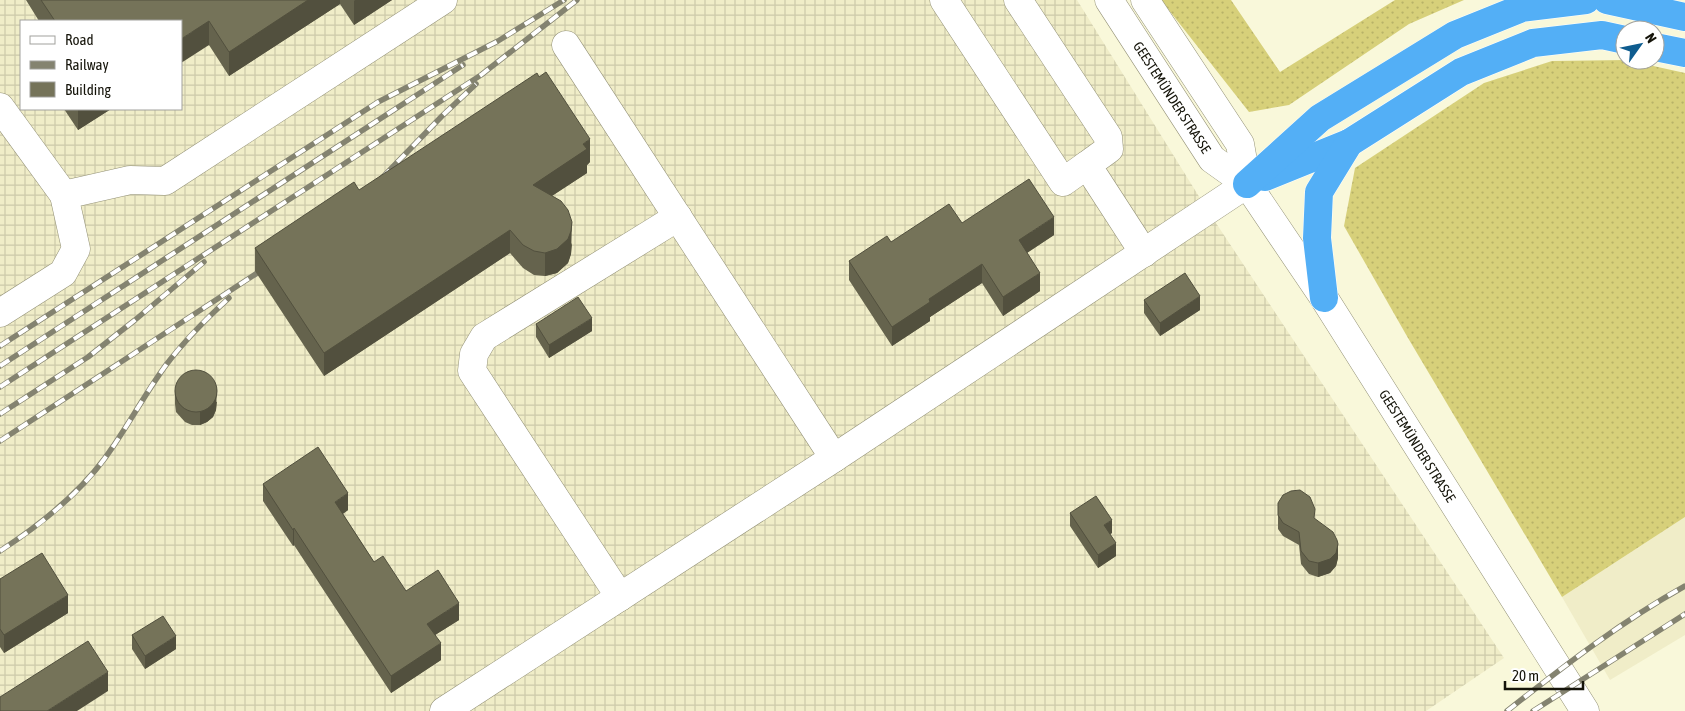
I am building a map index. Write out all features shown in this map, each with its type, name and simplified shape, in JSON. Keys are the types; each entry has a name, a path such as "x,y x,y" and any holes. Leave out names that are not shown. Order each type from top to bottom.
{"highway":[{"path":"1247,184 1320,118 1455,35 1522,8 1586,0"},
{"path":"1607,0 1685,17"},
{"path":"1247,184 1348,143 1461,72 1533,43 1602,35 1615,38"},
{"path":"1665,49 1685,53"},
{"path":"1324,298 1317,238 1320,192 1348,143"}],"street":[{"path":"64,195 130,180 165,181 443,0"},
{"path":"944,0 1063,182 1109,150 1108,137 1018,0"},
{"name":"GEESTEMÜNDER STRASSE","path":"1109,0 1212,159 1247,184 1324,298 1585,711"},
{"name":"GEESTEMÜNDER STRASSE","path":"1145,0 1240,144 1247,184"},
{"path":"566,44 834,458"},
{"path":"0,107 64,195 76,249 63,273 0,313"},
{"path":"1087,165 1144,253"},
{"path":"444,711 834,458 1247,184"},
{"path":"620,597 472,371 474,354 484,337 678,217"}],"shaded area":[{"path":"0,0 1077,0 1208,211 1504,658 1426,711 0,711"},
{"path":"1161,0 1231,0 1280,72 1395,0 1464,0 1409,24 1289,105 1249,112"},
{"path":"1615,60 1615,70 1665,69 1685,73 1685,517 1562,597 1408,338 1344,226 1355,168 1484,83 1552,61"},
{"path":"1685,517 1685,635 1610,680 1562,597"}],"building":[{"path":"41,0 308,0 229,52 209,21 182,38 182,20 54,20"},
{"path":"546,72 590,139 583,144 587,149 533,185 561,201 568,210 572,222 568,239 557,249 545,253 534,251 523,245 510,230 324,353 255,248 354,182 359,190 537,73 539,77"},
{"path":"1029,179 1054,217 1019,240 1040,273 1003,297 982,264 929,299 930,302 892,327 849,261 887,236 891,242 949,204 962,223"},
{"path":"1185,273 1200,296 1160,323 1144,300"},
{"path":"578,297 592,318 549,345 536,324"},
{"path":"196,370 211,376 217,391 211,406 196,412 181,406 175,391 181,376"},
{"path":"318,447 348,493 335,502 374,562 383,556 406,591 438,570 459,603 427,624 441,643 391,676 263,484"},
{"path":"1300,490 1310,497 1315,509 1314,518 1333,532 1337,540 1336,553 1330,559 1318,563 1309,561 1301,551 1299,532 1283,523 1278,515 1278,503 1283,495 1291,491"},
{"path":"1096,496 1112,520 1104,525 1116,543 1098,555 1070,513"},
{"path":"42,553 68,595 4,635 0,629 0,579"},
{"path":"163,616 176,636 145,656 132,635"},
{"path":"88,641 108,672 47,711 0,711 0,697"}],"railway":[{"path":"0,346 378,102 498,41 564,0"},
{"path":"0,387 481,75 577,0"},
{"path":"0,366 463,65"},
{"path":"382,178 476,84"},
{"path":"0,414 88,357 204,262"},
{"path":"0,441 268,266"},
{"path":"0,551 57,509 94,472 113,447 166,365 196,330 229,298"},
{"path":"1507,711 1616,629 1685,586"},
{"path":"1533,711 1685,614"}]}
